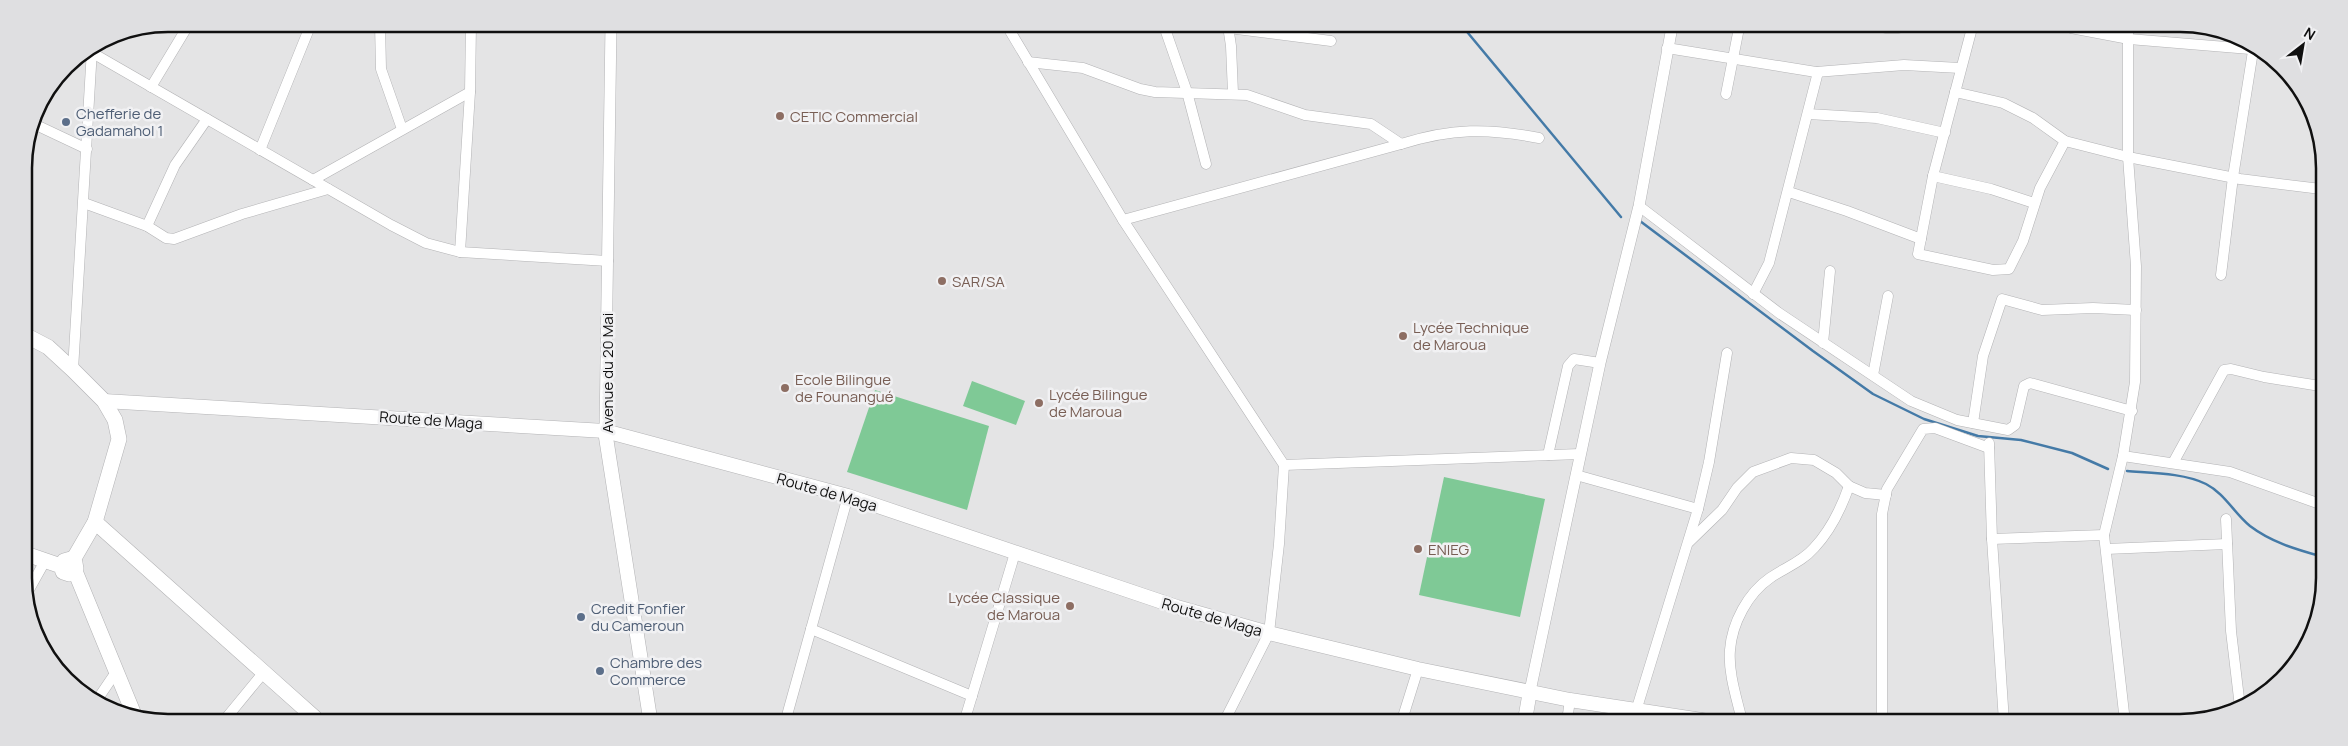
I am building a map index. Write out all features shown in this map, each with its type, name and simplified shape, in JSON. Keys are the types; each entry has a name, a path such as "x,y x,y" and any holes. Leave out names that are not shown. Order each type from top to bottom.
{"main road":[{"path":"33,339 48,347 104,400 115,420 119,439 95,522 70,566"},
{"name":"Route de Maga","path":"104,400 605,431 848,496 1015,554 1177,607 1268,633 1418,669 1643,713"},
{"name":"Avenue du 20 Mai","path":"605,431 649,714"},
{"path":"95,522 310,714"},
{"path":"32,556 70,566"},
{"path":"70,566 130,708"},
{"path":"1526,713 1530,691"}],"street":[{"path":"151,87 184,32"},
{"path":"260,150 308,32"},
{"path":"380,32 381,69 402,129"},
{"path":"460,252 470,92 471,32"},
{"name":"Avenue du 20 Mai","path":"605,431 611,32"},
{"path":"1010,32 1123,220 1284,464 1279,544 1268,633 1228,713"},
{"path":"1166,32 1186,92 1206,164"},
{"path":"1229,32 1232,93"},
{"path":"1265,32 1331,41"},
{"path":"1530,691 1600,363 1639,206 1671,32"},
{"path":"1726,94 1738,32"},
{"path":"1971,32 1933,176 1918,254 1986,269 2007,270 2015,260 2023,241 2040,188 2065,141"},
{"path":"2108,32 2243,49"},
{"path":"2124,713 2104,535 2123,456 2132,411 2135,382 2136,266 2128,157 2128,34"},
{"path":"1667,48 1734,57 1818,72 1904,65 1960,68"},
{"path":"96,54 312,180 426,243 460,252 608,261"},
{"path":"2221,275 2251,54"},
{"path":"73,370 84,203 91,57"},
{"path":"1028,62 1088,69 1148,91 1232,93 1260,98 1318,118 1371,124 1401,144"},
{"path":"1753,294 1769,263 1789,192 1818,72"},
{"path":"312,180 470,92"},
{"path":"1955,92 2003,103 2033,118 2065,141 2128,157 2233,177 2316,188"},
{"path":"1808,114 1878,118 1944,133"},
{"path":"147,226 175,165 207,119"},
{"path":"39,127 87,149"},
{"path":"1123,220 1432,135 1482,130 1504,131 1539,138"},
{"path":"1933,176 1991,189 2034,203"},
{"path":"84,203 147,226 166,238 174,239 242,214 328,189"},
{"path":"1789,192 1847,211 1921,239"},
{"path":"1639,206 1689,242 1753,294 1910,401 1926,408 1958,420 2008,430 2012,428 2024,386 2030,383 2132,411"},
{"path":"1823,343 1830,271"},
{"path":"1873,375 1888,296"},
{"path":"1973,423 1983,356 2002,300 2048,310 2093,308 2136,310"},
{"path":"1636,711 1698,509 1709,462 1728,353"},
{"path":"1548,455 1568,366 1574,359 1600,363"},
{"path":"2173,463 2224,370 2231,369 2264,377 2316,385"},
{"path":"1882,713 1882,514 1886,494 1892,481 1923,430 1935,428 1989,446 1992,539 2003,713"},
{"path":"1284,464 1580,454"},
{"path":"2123,456 2230,472 2316,503"},
{"path":"1688,543 1722,510 1737,488 1753,472 1791,458 1814,460 1836,473 1850,486 1865,493 1886,494"},
{"path":"1576,475 1698,509"},
{"path":"1741,713 1730,650 1739,616 1751,596 1763,584 1813,549 1832,525 1844,504 1850,486"},
{"path":"787,714 848,496"},
{"path":"2226,519 2231,631 2239,699"},
{"path":"1992,539 2104,535"},
{"path":"2106,550 2227,544"},
{"path":"967,714 1015,554"},
{"path":"33,583 45,561"},
{"path":"810,629 972,696"},
{"path":"1404,713 1418,669"},
{"path":"101,695 116,672"},
{"path":"229,714 264,672"},
{"path":"1568,713 1570,700"}],"green space":[{"path":"972,381 1025,401 1016,425 963,406"},
{"path":"875,390 989,426 967,510 847,472"},
{"path":"1444,477 1545,499 1520,617 1419,595"}],"waterway":[{"path":"1467,32 1621,217"},
{"path":"1640,221 1873,394 1924,419 1978,436 2021,440 2072,453 2108,469"},
{"path":"2127,471 2157,473 2197,480 2206,484 2224,498 2258,532 2301,551 2316,555"}],"place":[{"name":"CETIC Commercial","path":"780,116"},
{"name":"Chefferie de Gadamahol 1","path":"66,122"},
{"name":"SAR/SA","path":"942,281"},
{"name":"Lycée Technique de Maroua","path":"1403,336"},
{"name":"Ecole Bilingue de Founangué","path":"785,388"},
{"name":"Lycée Bilingue de Maroua","path":"1039,403"},
{"name":"ENIEG","path":"1418,549"},
{"name":"Lycée Classique de Maroua","path":"1070,606"},
{"name":"Credit Fonfier du Cameroun","path":"581,617"},
{"name":"Chambre des Commerce","path":"600,671"}]}
